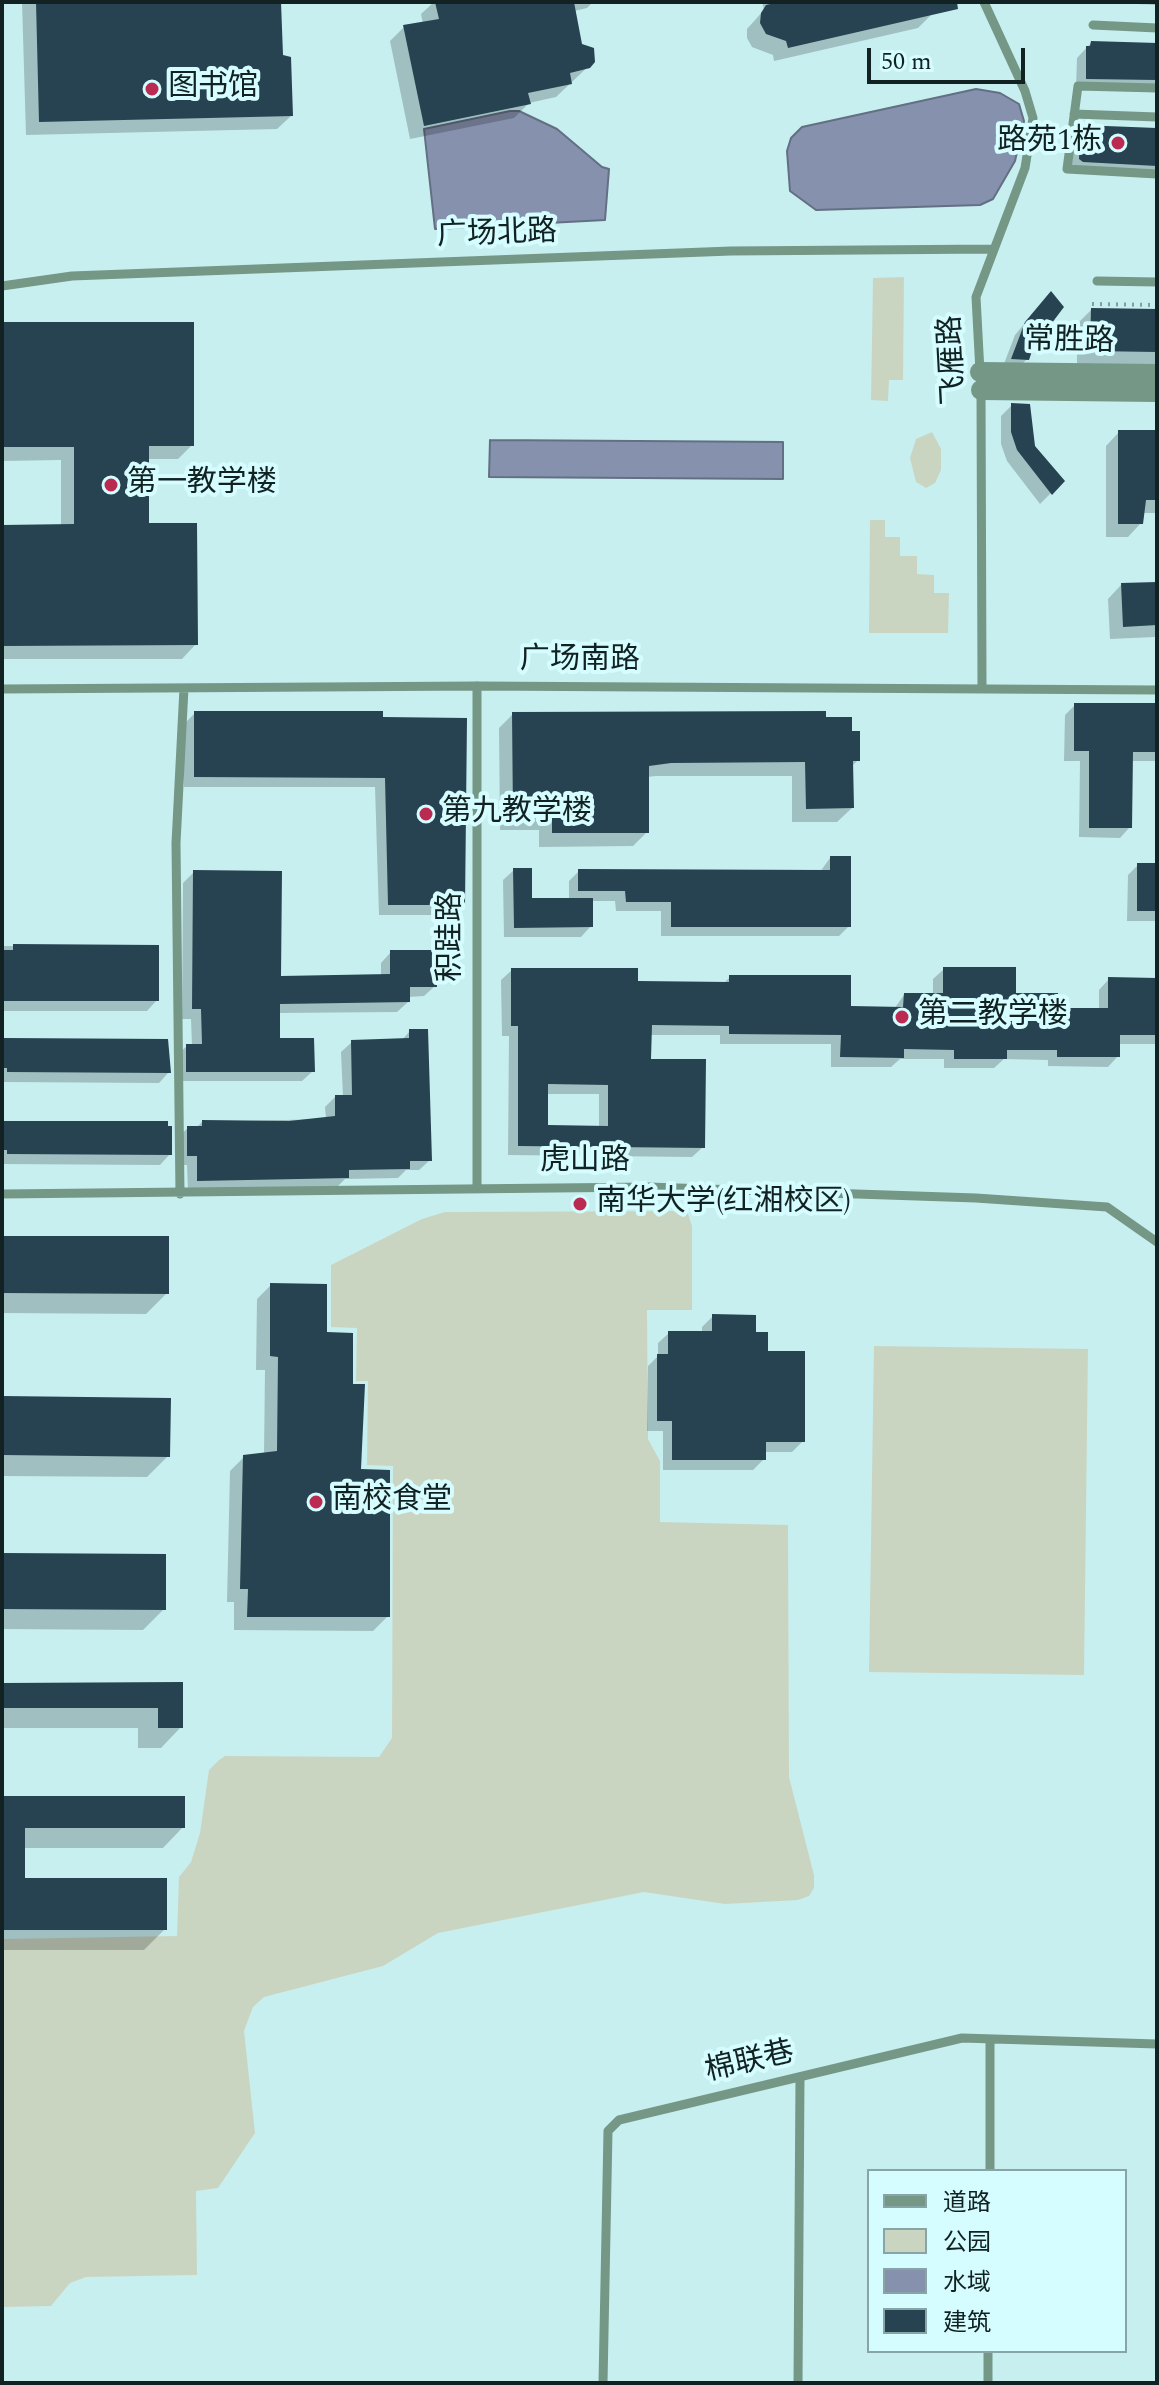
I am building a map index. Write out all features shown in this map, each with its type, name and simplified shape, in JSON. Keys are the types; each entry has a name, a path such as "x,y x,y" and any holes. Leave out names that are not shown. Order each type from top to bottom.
{"street":[{"name":"常胜路","path":"980,381 1157,374"},
{"name":"常胜路","path":"980,381 1157,392"}],"lane":[{"name":"飞雁路","path":"982,687 980,381 976,297 1025,168 1033,118 1025,91 984,2"},
{"path":"1093,25 1157,28"},
{"path":"1157,88 1078,86 1067,169 1157,174"},
{"path":"1074,114 1157,117"},
{"name":"广场北路","path":"2,286 72,276 731,251 994,249"},
{"path":"1097,281 1157,282"},
{"name":"广场南路","path":"2,689 477,686 1157,690"},
{"name":"积跬路","path":"477,686 477,1187"},
{"path":"180,1194 176,843 184,688"},
{"name":"虎山路","path":"2,1194 180,1194 477,1187 663,1188 976,1198 1107,1207 1157,1242"},
{"name":"棉联巷","path":"603,2383 608,2131 619,2120 962,2038 1157,2044"},
{"path":"990,2039 990,2169"},
{"path":"798,2383 800,2077"},
{"path":"988,2353 988,2383"}],"path":[{"path":"1092,304 1157,305"}],"green space":[{"path":"904,277 903,380 889,380 888,401 871,400 873,278"},
{"path":"932,432 941,449 941,470 935,483 926,488 916,482 910,458 916,439"},
{"path":"870,520 885,520 885,537 900,537 900,556 917,556 917,574 934,575 934,593 949,593 948,633 869,633"},
{"path":"687,1211 692,1226 692,1310 647,1310 648,1439 660,1461 660,1522 788,1525 789,1777 814,1875 814,1888 809,1896 798,1900 725,1904 644,1892 438,1933 383,1966 264,1997 253,2007 244,2031 255,2133 218,2188 196,2191 197,2275 86,2277 70,2283 51,2306 2,2307 2,1939 177,1936 179,1877 191,1862 200,1833 209,1770 219,1760 225,1756 379,1757 392,1738 393,1466 367,1465 368,1381 356,1381 357,1328 331,1327 331,1265 422,1219 445,1212"},
{"path":"874,1346 1088,1349 1084,1675 869,1672"}],"water":[{"path":"976,89 1000,93 1019,104 1024,121 1015,161 993,199 980,205 816,210 790,191 787,151 791,138 802,127"},
{"path":"519,111 557,129 602,167 609,169 605,220 435,229 424,129"},
{"path":"490,440 783,442 783,479 489,477"}],"building":[{"name":"图书馆","path":"36,2 281,2 283,55 291,57 293,116 39,122"},
{"path":"435,2 574,2 582,44 594,48 595,62 590,68 570,73 572,84 528,93 531,104 424,126 403,25 439,19"},
{"path":"779,2 957,2 958,9 788,48 786,41 766,34 760,23 766,5"},
{"path":"1091,41 1157,43 1157,80 1086,79 1086,46 1090,46"},
{"name":"路苑1栋","path":"1080,125 1157,128 1157,166 1083,162 1079,159"},
{"path":"1051,291 1064,307 1033,348 1029,360 1011,359 1025,322"},
{"path":"1091,308 1157,309 1157,352 1090,351"},
{"name":"第一教学楼","path":"2,322 194,322 194,446 149,446 149,523 197,523 198,645 2,646 2,525 74,524 74,447 2,447"},
{"path":"1011,403 1030,404 1035,446 1065,481 1052,495 1017,450 1011,432"},
{"path":"1118,430 1157,430 1157,500 1146,500 1143,524 1118,524"},
{"path":"1157,582 1157,625 1123,627 1121,583"},
{"path":"1074,703 1157,703 1157,752 1133,752 1132,828 1089,828 1089,751 1074,751"},
{"name":"第九教学楼","path":"194,711 383,711 383,717 467,718 465,905 388,905 385,778 194,777"},
{"path":"826,711 826,717 852,717 852,731 860,731 860,761 853,761 854,808 806,809 805,762 671,763 649,766 649,833 552,833 552,817 513,817 512,712"},
{"path":"830,856 851,856 851,927 671,927 671,902 626,902 625,891 578,891 578,869 830,870"},
{"path":"1137,863 1157,863 1157,911 1137,911"},
{"path":"513,868 532,868 532,898 593,898 593,927 514,928"},
{"path":"193,870 282,871 281,976 390,974 390,950 436,950 437,987 410,987 410,1002 280,1004 280,1038 314,1038 315,1072 186,1072 186,1044 202,1044 201,1009 192,1009"},
{"path":"13,944 159,945 159,1001 2,1001 2,950 13,950"},
{"path":"943,967 1016,967 1016,993 1058,993 1058,1008 1108,1008 1108,977 1157,978 1157,1035 1120,1035 1120,1057 1057,1057 1057,1050 1007,1050 1007,1059 954,1059 954,1050 904,1049 904,1058 840,1057 841,1035 729,1034 729,1026 652,1025 651,1059 706,1059 705,1148 518,1146 518,1026 511,1026 511,968 638,968 638,981 729,982 729,975 851,975 851,1006 903,1007 904,993 943,993","holes":["548,1084 608,1085 608,1126 548,1125"]},
{"path":"409,1029 428,1029 432,1161 410,1161 410,1169 349,1170 349,1178 197,1181 197,1156 187,1156 187,1126 202,1126 202,1120 289,1121 335,1116 335,1095 352,1095 351,1040 409,1038"},
{"path":"4,1038 168,1039 171,1073 7,1072 7,1068 2,1068"},
{"path":"4,1121 168,1121 168,1126 172,1126 172,1155 7,1154 7,1150 2,1150"},
{"path":"2,1236 169,1236 169,1294 2,1293"},
{"name":"南校食堂","path":"270,1283 327,1284 327,1332 353,1333 353,1384 365,1384 361,1469 390,1470 390,1617 247,1617 248,1589 240,1589 243,1455 277,1451 278,1357 270,1356"},
{"path":"712,1314 756,1315 756,1332 768,1332 768,1351 805,1351 805,1442 766,1442 766,1460 672,1460 672,1421 657,1421 657,1354 668,1354 668,1331 712,1331"},
{"path":"2,1396 171,1398 170,1457 2,1455"},
{"path":"2,1553 166,1554 166,1610 2,1609"},
{"path":"183,1682 183,1728 158,1728 158,1708 2,1708 2,1683"},
{"path":"2,1796 185,1796 185,1828 25,1828 25,1878 167,1878 167,1930 2,1930"}],"place":[{"name":"图书馆","path":"152,89"},
{"name":"路苑1栋","path":"1118,143"},
{"name":"第一教学楼","path":"111,485"},
{"name":"第九教学楼","path":"426,814"},
{"name":"第二教学楼","path":"902,1017"},
{"name":"南华大学(红湘校区)","path":"580,1204"},
{"name":"南校食堂","path":"316,1502"}]}
